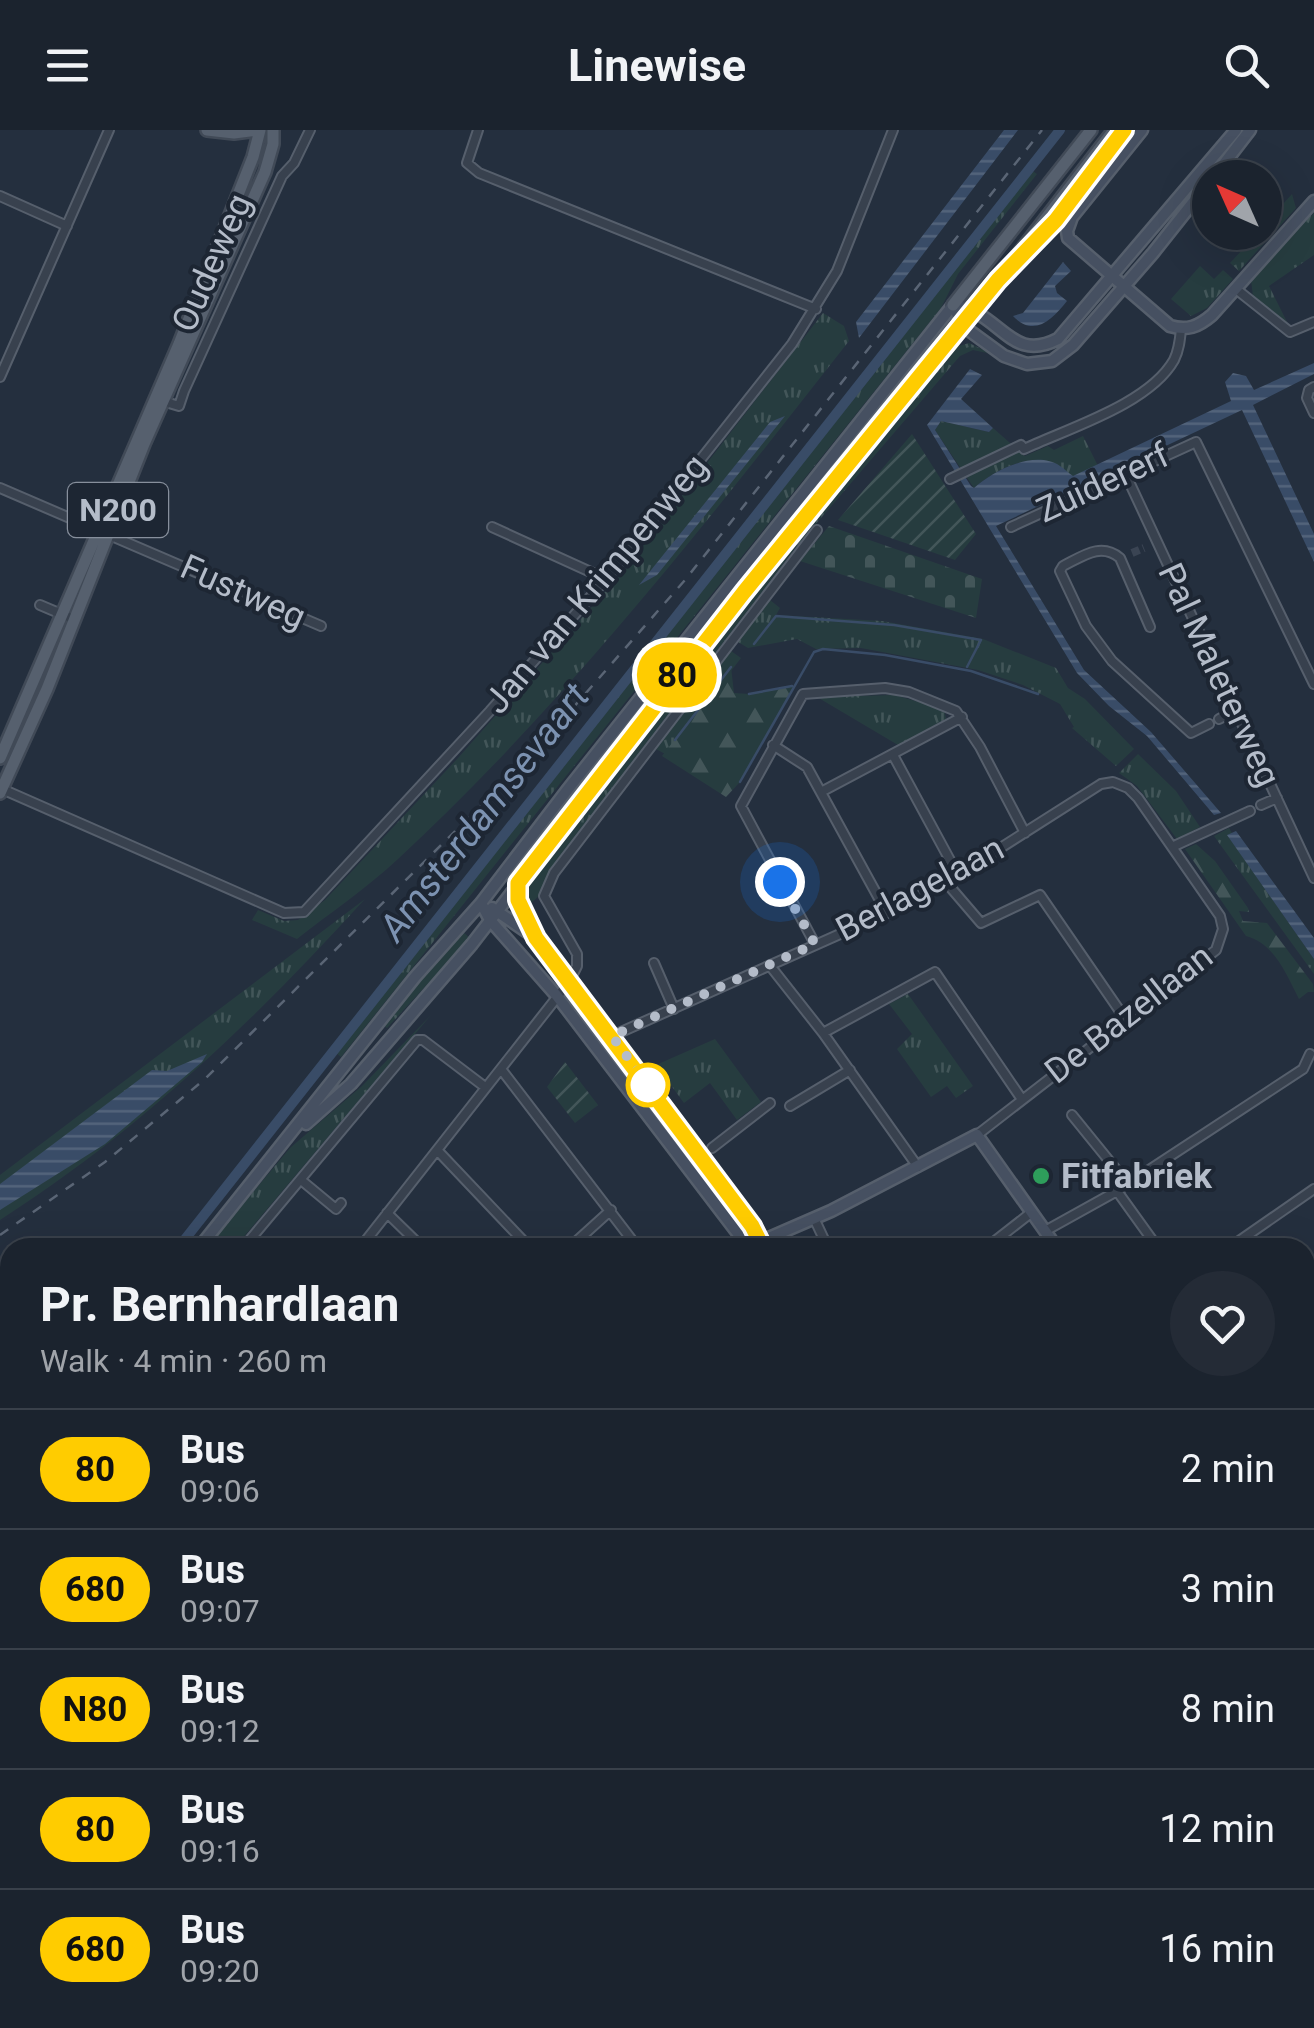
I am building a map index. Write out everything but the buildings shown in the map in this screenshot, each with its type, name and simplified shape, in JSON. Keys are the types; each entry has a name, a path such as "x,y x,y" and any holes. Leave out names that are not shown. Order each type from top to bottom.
{"main road":[{"path":"207,130 234,134 259,130"},
{"name":"Oudeweg","path":"0,758 68,617 159,400 223,236 259,130"},
{"name":"Oudeweg","path":"159,400 264,172 273,130"},
{"path":"207,1238 416,977 481,903 1091,130"},
{"path":"284,1144 351,1084 493,915 744,592 963,326 1114,130"},
{"path":"1142,130 1072,217 1067,231 1071,243 1170,326 1181,329 1203,322 1314,201"},
{"path":"1216,160 1236,130"},
{"path":"1226,160 1250,131"},
{"path":"953,305 975,310 1015,341 1040,346 1063,334 1192,193"},
{"path":"953,305 963,326 1012,360 1044,364 1058,358 1123,288 1192,195"},
{"name":"Oudeweg","path":"1,790 47,689 68,617"},
{"path":"518,883 518,900 536,938 612,1036 749,1238"},
{"path":"481,903 748,1238"},
{"path":"493,915 536,938"},
{"path":"769,1238 918,1168 977,1135 1050,1238"},
{"path":"780,1238 793,1228"}],"street":[{"path":"0,377 109,130"},
{"name":"Oudeweg","path":"159,400 180,406 282,176 294,163 310,130"},
{"path":"478,130 467,164 479,173 816,309"},
{"name":"Jan van Krimpenweg","path":"1,790 284,913 304,912 606,579 816,309 837,272 893,130"},
{"path":"0,196 67,226"},
{"path":"1236,289 1290,332 1314,322"},
{"path":"953,478 1021,445 1024,449 1148,389 1172,364 1181,329"},
{"path":"0,340 14,346"},
{"path":"1311,390 1314,413"},
{"name":"Zuidererf","path":"1011,526 1196,442 1314,684"},
{"name":"Pal Maleterweg","path":"1125,473 1314,878"},
{"name":"Fustweg","path":"0,488 321,626"},
{"path":"492,528 606,579"},
{"path":"368,1238 569,982 577,966 577,954 544,896 554,873 818,530"},
{"path":"1144,548 1157,542"},
{"path":"1150,627 1120,558 1112,551 1099,549 1063,566 1060,571 1086,626 1112,661 1192,734 1209,724"},
{"path":"1120,558 1132,553"},
{"path":"40,604 68,617"},
{"path":"815,944 741,811 742,799 803,694 885,688 909,692 956,711 1025,832"},
{"path":"1219,719 1236,710"},
{"path":"821,792 962,717"},
{"path":"773,745 804,763 888,914"},
{"path":"893,755 958,875"},
{"name":"Berlagelaan","path":"612,1036 888,914 958,875 1101,784 1113,782"},
{"name":"De Bazellaan","path":"977,1135 1191,972 1222,942 1220,916 1138,798 1128,788 1113,782"},
{"path":"1261,805 1277,798"},
{"path":"1172,847 1250,810"},
{"path":"946,881 982,924 1040,895 1126,1020"},
{"path":"654,963 674,1009"},
{"path":"770,967 823,1033 918,1168"},
{"path":"823,1033 935,972 1021,1098"},
{"path":"251,1238 414,1042 423,1040 485,1087"},
{"path":"1045,1231 1118,1191 1303,1070 1310,1054"},
{"path":"500,1069 631,1238"},
{"path":"790,1106 850,1070"},
{"path":"1303,1070 1313,1075"},
{"path":"712,1148 770,1103"},
{"path":"1072,1115 1128,1184"},
{"path":"436,1150 520,1238"},
{"path":"301,1180 336,1210 341,1203"},
{"path":"1244,1238 1314,1189"},
{"path":"1118,1191 1151,1238"},
{"path":"580,1238 611,1210"},
{"path":"999,1238 1032,1212"},
{"path":"387,1213 413,1238"},
{"path":"814,1218 823,1238"}],"green space":[{"path":"1031,170 1037,174 958,274 941,308 341,1057 334,1051"},
{"path":"1292,194 1296,208 1282,223 1282,205"},
{"path":"1314,213 1314,255 1269,286 1288,324 1253,296 1251,280"},
{"path":"1242,250 1258,250 1239,271 1230,263"},
{"path":"1200,266 1214,279 1223,270 1233,279 1207,308 1191,316 1171,299"},
{"path":"823,313 844,326 849,341 689,543 520,738 398,859 297,939 252,920 258,910 284,921 298,920 325,900 458,758 626,568"},
{"path":"948,326 952,329 692,649 502,898 690,648"},
{"path":"969,343 992,354 973,350 960,356 797,546 554,866 542,893 527,907 525,891 531,878 751,590 794,544 956,347"},
{"path":"941,421 989,432 993,428 1025,456 1048,446 1054,450 1083,436 1098,466 1073,476 1051,463 1031,460 1000,470 974,488 935,430"},
{"path":"912,434 976,534 955,560 838,520"},
{"path":"829,526 982,579 976,618 800,561"},
{"path":"770,600 780,608 776,615 882,621 983,639 1056,668 1068,688 1085,699 1134,749 1116,766 1072,728 1060,704 1023,685 978,670 861,648 816,649 797,639 748,648 738,642"},
{"path":"731,651 741,658 667,755 656,749"},
{"path":"731,667 734,693 795,686 740,782 726,797 662,756"},
{"path":"894,695 944,709 946,719 898,745 817,697"},
{"path":"1138,754 1176,791 1200,827 1177,839 1137,786 1119,773"},
{"path":"1229,828 1232,833 1228,836 1314,959 1314,974 1214,836"},
{"path":"1196,844 1215,861 1248,908 1249,912 1239,911 1243,921 1267,923 1313,984 1314,992 1299,999 1272,953 1246,936 1185,849"},
{"path":"365,899 193,1072 100,1149 0,1220 0,1175"},
{"path":"463,932 470,938 387,1028 383,1025"},
{"path":"908,994 973,1086 956,1098 947,1086 931,1097 897,1049 912,1034 889,1004"},
{"path":"431,1015 243,1238 215,1238 290,1148 362,1086"},
{"path":"715,1039 761,1102 737,1120 710,1083 684,1103 656,1065"},
{"path":"565,1062 598,1105 575,1123 547,1087"}],"water":[{"path":"1004,130 1018,130 859,338 856,322"},
{"path":"1063,262 1071,271 1055,286 1067,301 1055,314 1035,326 1013,316 1023,313"},
{"path":"1314,363 1314,374 1253,405 1314,534 1314,562 1242,410 996,526 1084,670 1151,732 1221,813 1214,815 1147,736 1109,706 1077,673 927,425 970,369 982,375 961,399 993,428 989,432 941,421 935,430 971,486 974,488 1003,469 1026,461 1050,461 1073,476 1231,401 1225,382 1233,373 1246,376 1254,390"},
{"path":"785,416 657,575 639,585 770,422"},
{"path":"1236,831 1314,938 1314,959 1227,835"},
{"path":"207,1054 105,1144 0,1210 0,1184 152,1070 167,1071"}],"waterway":[{"name":"Amsterdamsevaart","path":"186,1238 1060,130"},
{"path":"754,644 776,616 894,625 981,640 967,667"},
{"path":"740,782 814,652 823,649 885,655 971,671 1038,694"},
{"path":"675,740 731,667"},
{"path":"749,694 792,686"}],"tunnel":[{"path":"1132,553 1144,548"}],"railway":[{"path":"0,1235 105,1162 205,1079 529,758 685,580 1042,130"}],"bus line":[{"name":"80","path":"758,1238 536,938 518,900 518,883 744,592 998,280 1056,220 1124,130"}],"place":[{"name":"Fitfabriek","path":"1041,1176"}],"route":[{"path":"648,1085 612,1036 815,944 780,882"}]}
